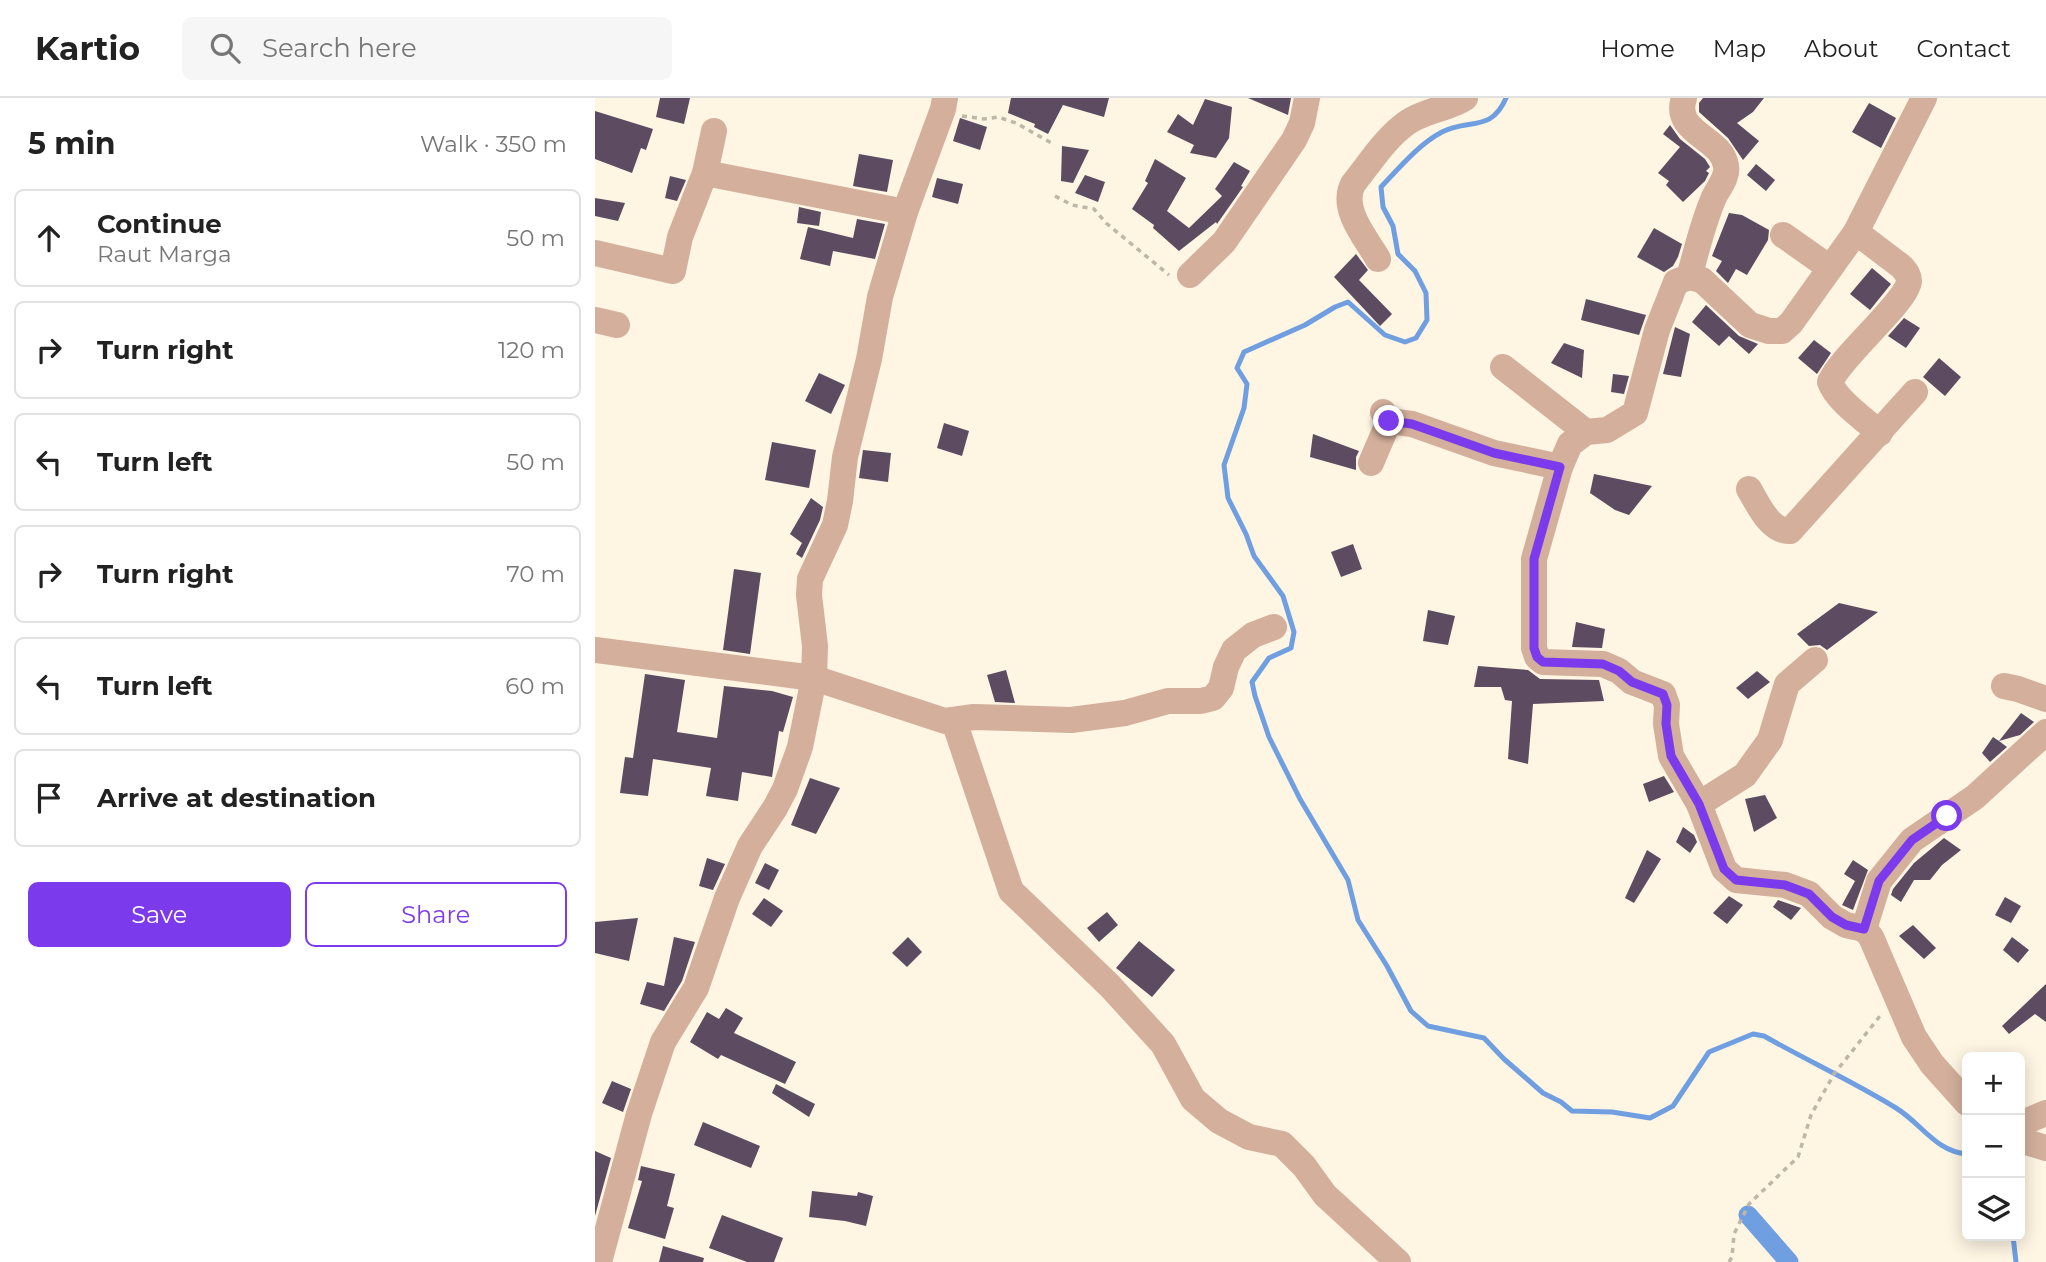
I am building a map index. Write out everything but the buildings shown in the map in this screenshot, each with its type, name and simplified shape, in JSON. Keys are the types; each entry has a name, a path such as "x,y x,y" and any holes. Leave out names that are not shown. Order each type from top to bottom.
{"street":[{"path":"1190,275 1224,242 1294,140 1302,123 1307,98"},
{"path":"1378,259 1352,214 1349,192 1353,184 1392,135 1408,122 1465,98"},
{"path":"1684,98 1681,109 1683,120 1720,153 1726,163 1726,173 1709,208 1689,277"},
{"path":"1924,98 1856,232 1791,323 1781,331 1769,331 1750,325 1702,280 1689,277 1676,282 1657,330 1635,412 1607,430 1586,432 1570,444 1560,467 1534,559 1534,648 1537,657 1543,662 1603,664 1619,671 1632,682 1663,694 1667,705 1666,724 1671,756 1699,804 1724,869 1736,880 1785,885 1809,894 1832,917 1846,925 1864,929 1871,937 1915,1037 1932,1064 1962,1097"},
{"path":"599,1262 639,1114 663,1042 696,988 727,898 750,846 785,789 800,747 814,678 815,646 809,595 810,579 835,525 841,501 845,457 869,359 880,297 905,212 944,103"},
{"path":"595,253 673,271 680,237 705,173 714,131"},
{"path":"705,173 905,212"},
{"path":"1856,232 1902,267 1909,278 1908,286 1851,352 1830,382 1840,398 1880,433"},
{"path":"1783,235 1830,268"},
{"path":"1503,367 1586,432"},
{"path":"1749,489 1775,527 1782,532 1790,531 1915,392"},
{"path":"1371,463 1386,417 1494,453 1560,467"},
{"path":"595,650 814,678 938,720 954,721 974,717 1071,720 1125,713 1168,701 1201,701 1213,698 1221,688 1234,650 1253,635 1273,627"},
{"path":"1699,804 1745,775 1770,740 1787,684 1815,660"},
{"path":"2004,687 2046,699"},
{"path":"954,721 1011,891 1110,986 1163,1044 1193,1099 1219,1121 1249,1137 1282,1144 1325,1195 1398,1262"},
{"path":"1864,929 1879,881 1912,840 1975,797 2046,732"},
{"path":"2025,1122 2046,1113"},
{"path":"2025,1142 2046,1148"}],"path":[{"path":"944,103 958,116 985,119 998,117 1016,123 1055,145"},
{"path":"1055,196 1072,205 1094,209 1105,223 1179,281 1190,275"},
{"path":"1729,1262 1734,1234 1749,1204 1798,1157 1811,1115 1833,1074 1879,1018 1884,1006 1896,992"}],"waterway":[{"path":"1506,98 1500,109 1486,120 1452,128 1425,143 1381,187 1383,207 1393,226 1398,254 1415,271 1426,293 1427,320 1416,338 1405,342 1385,335 1348,302 1244,352 1237,368 1247,384 1244,408 1224,465 1228,498 1254,556 1283,596 1294,632 1291,648 1269,658 1252,682 1269,737 1300,799 1348,880 1358,920 1411,1011 1428,1026 1484,1038 1543,1093 1572,1111 1612,1112 1650,1118 1673,1106 1709,1052 1753,1034 1764,1036 1864,1089 1905,1114 1946,1148 1962,1153"},
{"path":"1748,1215 1789,1262"},
{"path":"2014,1241 2016,1262"}],"route":[{"path":"1389,421 1412,424 1494,453 1560,467 1534,559 1534,648 1537,657 1543,662 1603,664 1619,671 1632,682 1663,694 1667,705 1666,724 1671,756 1699,804 1724,869 1736,880 1785,885 1809,894 1832,917 1846,925 1864,929 1879,881 1912,840 1947,816"}]}
